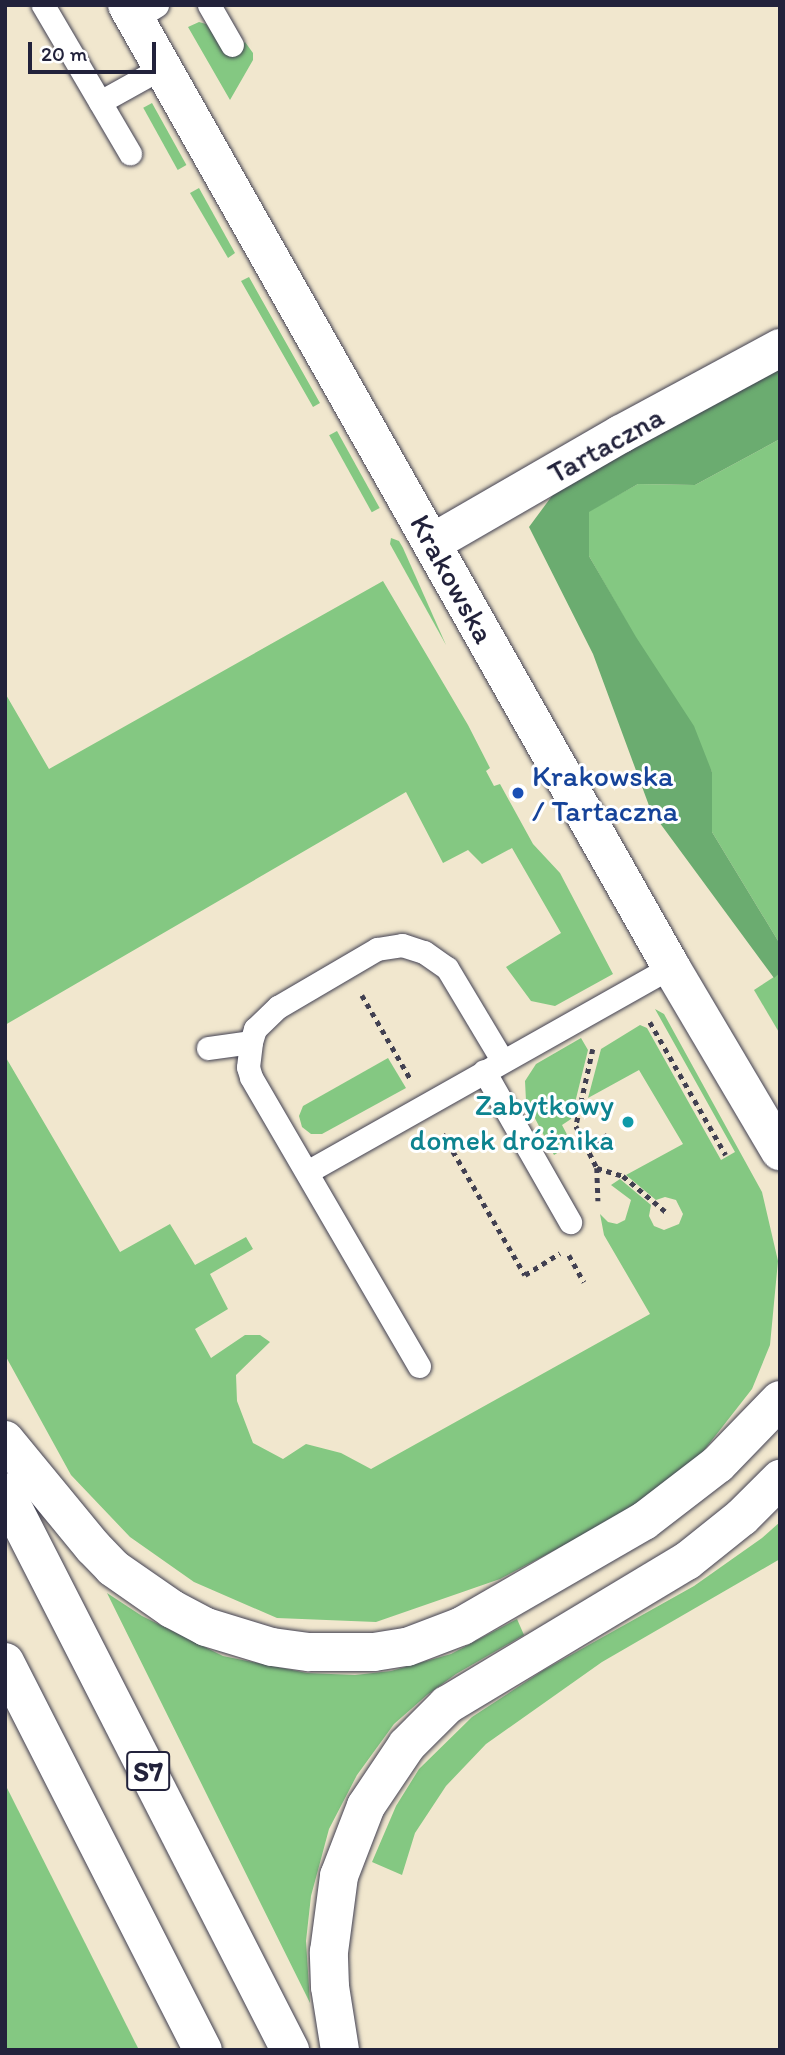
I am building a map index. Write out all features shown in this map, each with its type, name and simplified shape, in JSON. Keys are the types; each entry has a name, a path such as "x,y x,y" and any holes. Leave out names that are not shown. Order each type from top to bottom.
{"main road":[{"name":"Krakowska","path":"140,10 162,68 671,967 780,1151"},
{"name":"Tartaczna","path":"432,543 780,348"},
{"path":"5,1440 113,1568 172,1609 206,1627 272,1647 309,1652 374,1652 407,1647 463,1626 644,1521 718,1464 780,1400"},
{"path":"340,2050 330,1987 329,1951 339,1876 366,1806 407,1745 447,1705 687,1561 742,1517 780,1479"},
{"name":"S7","path":"5,1492 290,2050"},
{"path":"5,1662 203,2050"}],"lane":[{"path":"43,5 130,152"},
{"path":"209,5 232,45"},
{"path":"100,102 162,68"},
{"path":"419,1366 251,1077 248,1067 255,1029 278,1007 377,948 401,945 424,953 447,968 570,1222"},
{"path":"307,1172 671,967"},
{"path":"208,1048 251,1042"}],"path":[{"path":"639,1018 652,1023 726,1155"},
{"path":"587,1149 607,1135"},
{"path":"597,1168 623,1176 666,1212"},
{"path":"566,1250 584,1282"}],"green space":[{"path":"199,22 206,24 228,56 235,53 245,42 253,53 253,60 230,100 188,27"},
{"path":"152,103 186,165 178,170 143,108"},
{"path":"199,188 235,253 228,258 190,193"},
{"path":"249,277 320,403 313,407 241,281"},
{"path":"780,332 780,439 695,485 638,484 589,512 589,556 636,637 694,726 712,772 712,832 780,944 780,973 774,978 651,811 593,654 529,527 580,458"},
{"path":"337,431 380,508 372,512 329,435"},
{"path":"780,439 780,944 712,832 712,772 589,556 589,511 638,484 695,485"},
{"path":"391,538 399,541 403,548 446,645 390,544"},
{"path":"383,581 468,725 490,768 486,771 494,786 500,784 533,844 560,873 613,974 555,1006 531,1001 506,967 561,933 512,848 482,864 468,850 443,863 406,792 5,1025 5,693 49,769"},
{"path":"780,973 780,1034 754,990"},
{"path":"655,1009 664,1014 762,1192 778,1261 770,1345 752,1389 698,1458 659,1490 612,1520 500,1579 376,1622 277,1618 194,1582 130,1537 71,1475 5,1355 5,1056 120,1252 170,1224 195,1265 246,1237 253,1249 210,1274 228,1309 195,1329 211,1358 245,1335 260,1335 270,1342 236,1375 237,1401 253,1443 283,1459 306,1444 341,1453 371,1469 650,1314 604,1235 600,1214 608,1222 617,1224 625,1220 631,1200 611,1185 620,1179 651,1205 649,1216 654,1226 664,1230 679,1224 683,1214 676,1200 665,1197 656,1200 626,1175 683,1144 639,1070 588,1098 601,1049 640,1025 647,1028 721,1160 735,1152"},
{"path":"581,1038 588,1050 571,1119 562,1125 572,1144 554,1155 526,1101 525,1081 536,1064"},
{"path":"388,1058 406,1088 322,1134 311,1134 302,1127 299,1116 303,1106"},
{"path":"780,1522 780,1559 602,1662 486,1744 446,1786 415,1833 402,1875 372,1862 396,1806 419,1769 472,1717 544,1670 694,1586"},
{"path":"107,1593 142,1616 223,1656 307,1673 355,1675 391,1671 451,1654 517,1619 524,1635 456,1674 427,1695 394,1724 357,1775 329,1829 311,1896 306,1941 310,2003"},
{"path":"5,1784 139,2050 5,2050"}],"place":[{"name":"Krakowska / Tartaczna","path":"518,793"},
{"name":"Zabytkowy domek dróżnika","path":"628,1122"}]}
